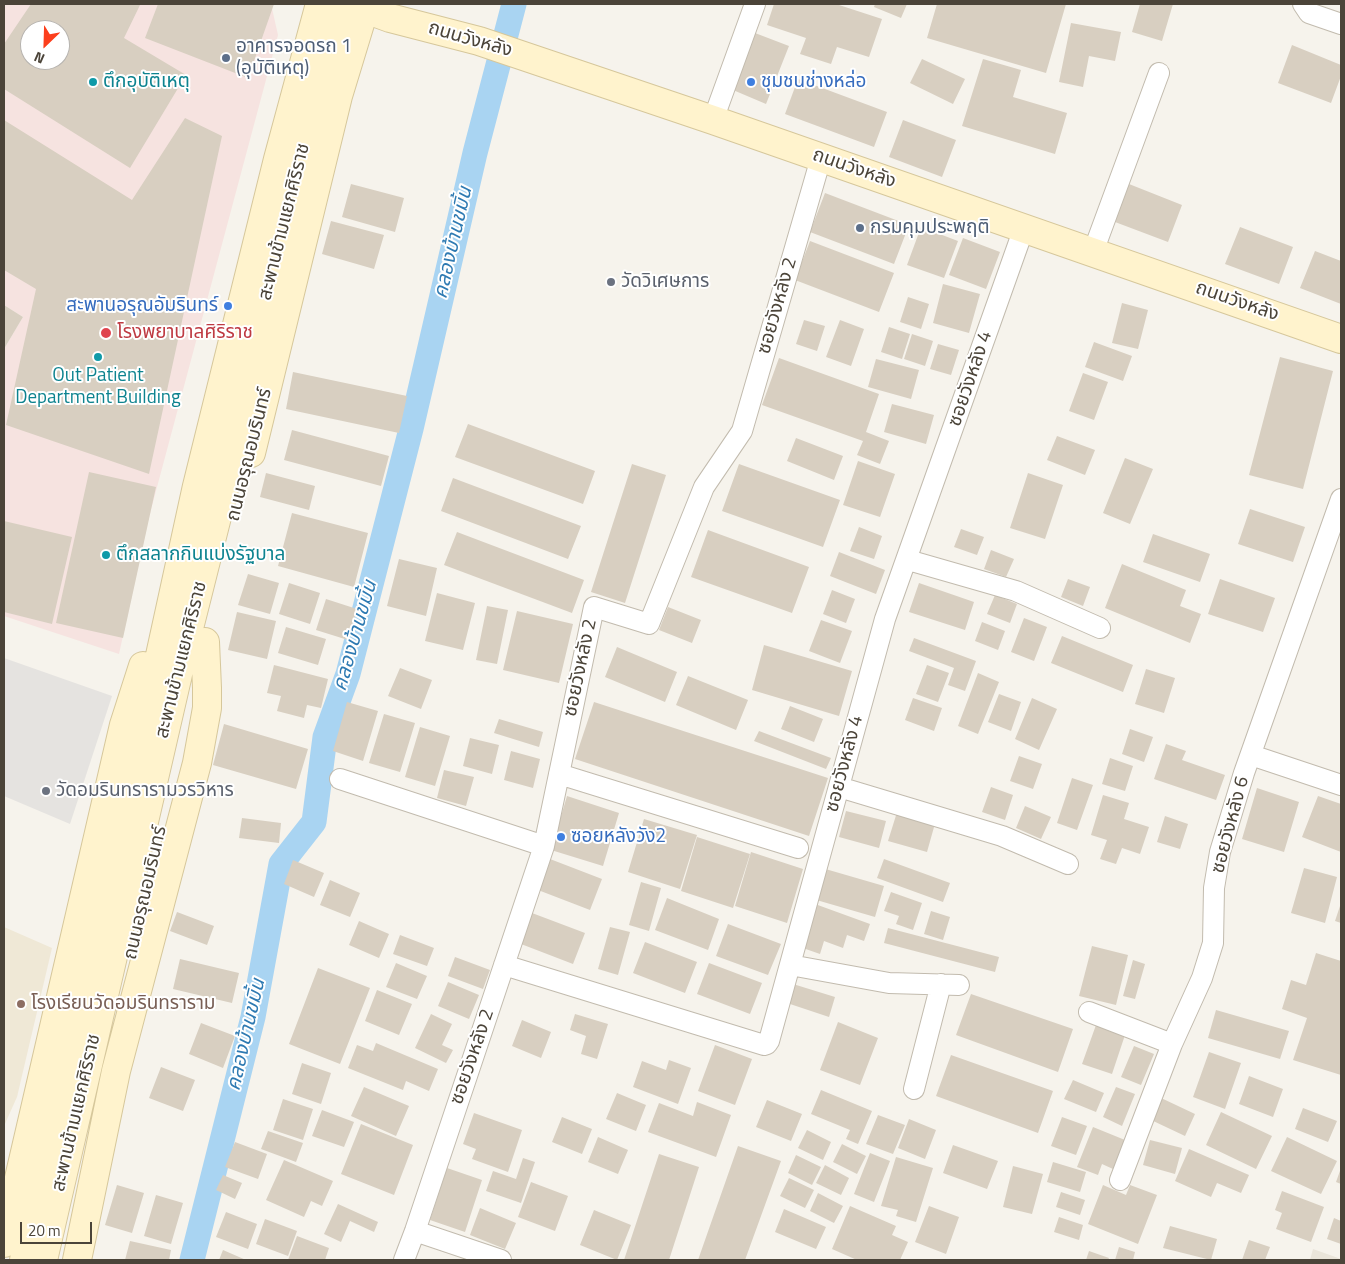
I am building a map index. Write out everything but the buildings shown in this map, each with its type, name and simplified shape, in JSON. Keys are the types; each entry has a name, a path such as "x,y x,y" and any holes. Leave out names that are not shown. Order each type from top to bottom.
{"main road":[{"name":"ถนนอรุณอมรินทร์","path":"24,1260 197,486 276,166 320,4"},
{"name":"ถนนอรุณอมรินทร์","path":"63,1260 204,642 338,96 357,5"},
{"name":"ถนนวังหลัง","path":"357,5 390,18 479,41 513,52 1341,339"},
{"name":"สะพานข้ามแยกศิริราช","path":"43,1260 180,666 230,466 254,349 302,150 315,103 357,5"},
{"path":"4,1243 124,724 131,698 148,654 168,616"},
{"path":"77,1260 116,1071 197,763 207,708 204,642"}],"street":[{"path":"713,120 755,4"},
{"path":"1302,4 1309,13 1341,24"},
{"path":"1093,252 1159,72"},
{"name":"ซอยวังหลัง 2","path":"404,1260 544,846 594,607 650,624 704,488 742,431 821,158"},
{"name":"ซอยวังหลัง 4","path":"504,965 764,1044 769,1041 886,619 1024,228"},
{"name":"ซอยวังหลัง 6","path":"1120,1180 1172,1044 1202,978 1213,943 1214,888 1220,852 1251,755 1341,499"},
{"path":"908,560 1016,591 1100,628"},
{"path":"1251,755 1341,785"},
{"path":"559,774 798,848"},
{"path":"340,779 544,846"},
{"path":"839,787 1002,836 1068,864"},
{"path":"790,965 889,982 950,985 914,1089"},
{"path":"1089,1012 1172,1044"},
{"path":"415,1231 502,1260"}],"shaded area":[{"name":"โรงพยาบาลศิริราช","path":"4,4 271,4 278,35 149,517 119,654 4,616 4,349 23,317 4,305"},
{"path":"4,658 112,696 70,824 4,796"},
{"name":"โรงเรียนวัดอมรินทราราม","path":"4,927 52,948 17,1097 4,1126"},
{"path":"1313,1249 1341,1259 1341,1260 1310,1260"}],"waterway":[{"name":"คลองบ้านขมิ้น","path":"192,1260 253,1017 281,864 314,822 325,737 348,674 411,429 475,153 514,4"}],"place":[{"name":"อาคารจอดรถ 1 (อุบัติเหตุ)","path":"226,58"},
{"name":"ตึกอุบัติเหตุ","path":"93,82"},
{"name":"ชุมชนช่างหล่อ","path":"751,82"},
{"name":"กรมคุมประพฤติ","path":"860,228"},
{"name":"วัดวิเศษการ","path":"611,282"},
{"name":"สะพานอรุณอัมรินทร์","path":"228,306"},
{"name":"โรงพยาบาลศิริราช","path":"106,333"},
{"name":"Out Patient Department Building","path":"98,357"},
{"name":"ตึกสลากกินแบ่งรัฐบาล","path":"106,555"},
{"name":"วัดอมรินทรารามวรวิหาร","path":"46,791"},
{"name":"ซอยหลังวัง2","path":"561,837"},
{"name":"โรงเรียนวัดอมรินทราราม","path":"21,1004"}]}
